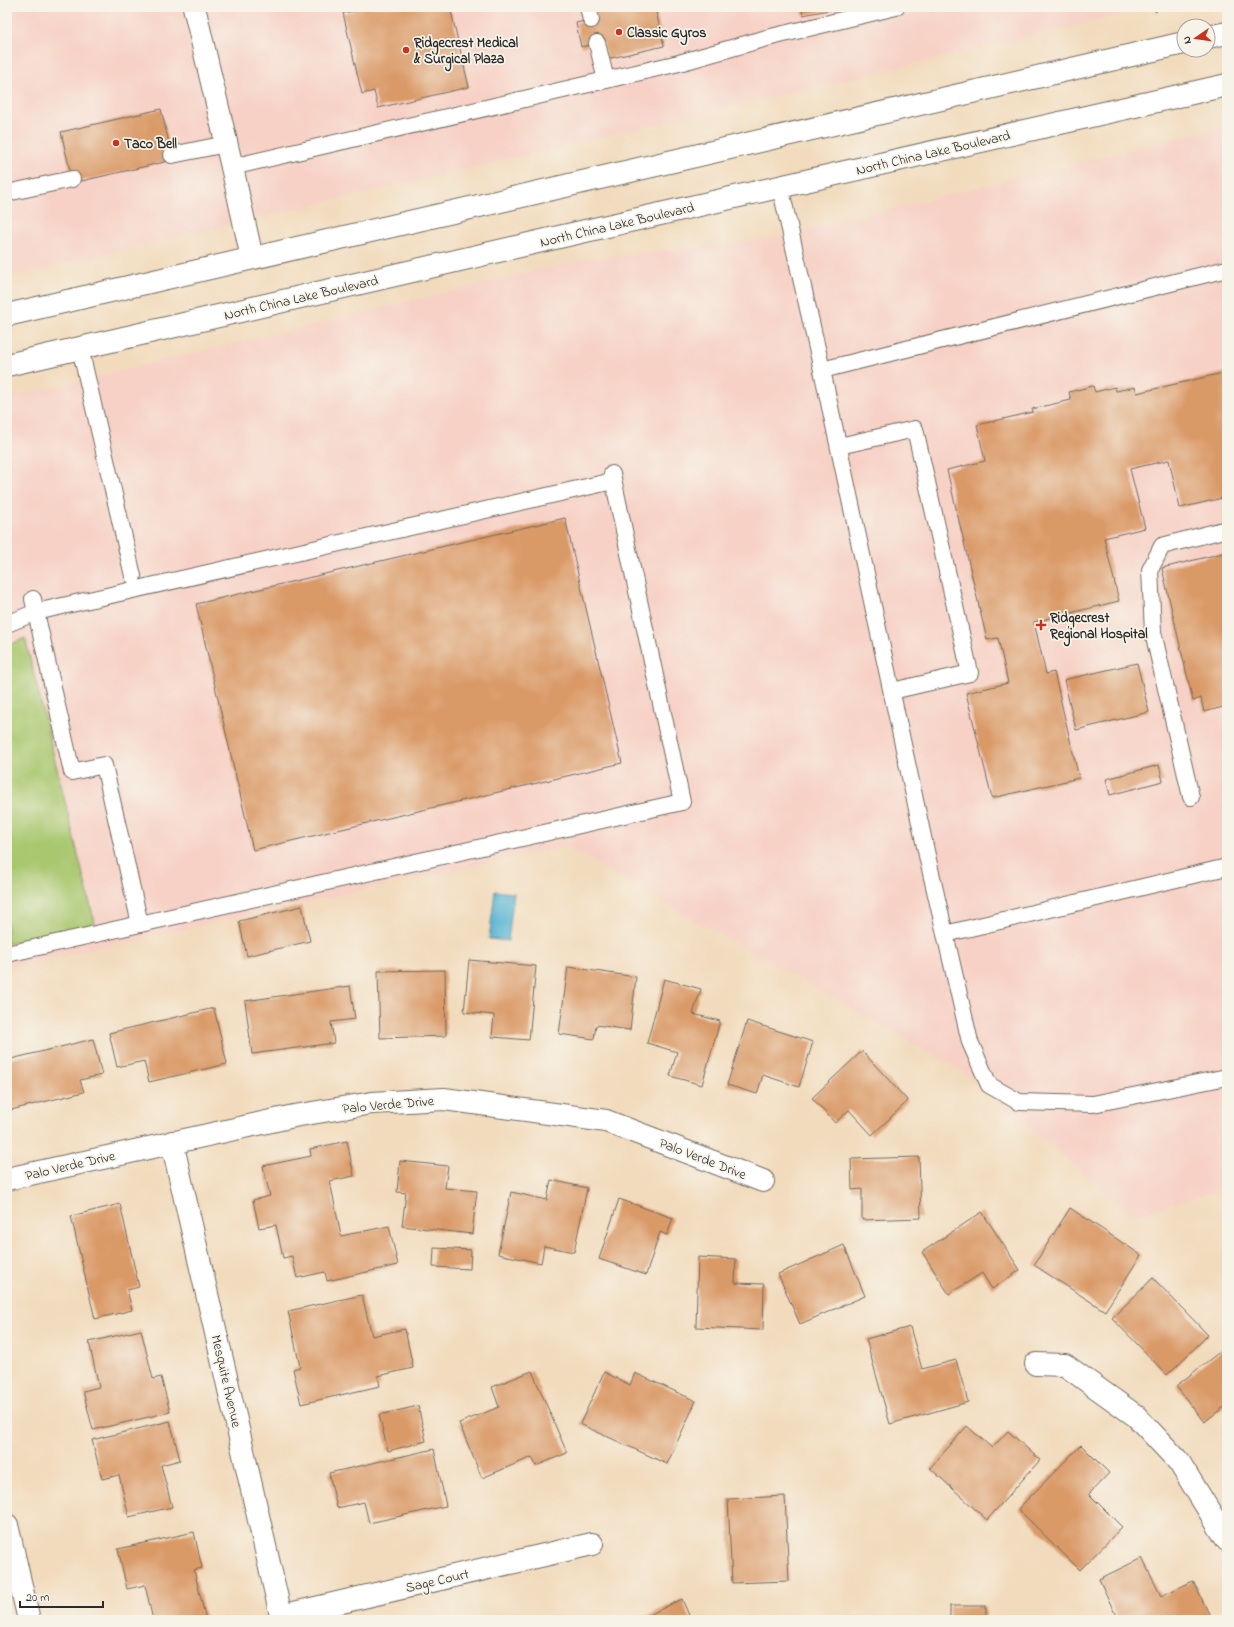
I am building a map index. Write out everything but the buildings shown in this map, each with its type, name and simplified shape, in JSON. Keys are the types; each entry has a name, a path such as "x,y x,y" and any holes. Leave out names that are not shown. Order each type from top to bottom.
{"main road":[{"path":"194,7 252,258"},
{"path":"1216,36 1227,33"},
{"path":"7,315 1176,45"},
{"name":"North China Lake Boulevard","path":"7,366 780,186 1227,85"},
{"name":"Palo Verde Drive","path":"7,1179 294,1116 372,1103 444,1099 606,1121 763,1181"},
{"name":"Mesquite Avenue","path":"172,1142 282,1618"},
{"path":"1036,1364 1065,1365 1136,1416 1179,1462 1221,1515 1227,1540"},
{"path":"7,1524 29,1620"},
{"name":"Sage Court","path":"282,1618 592,1544"}],"lane":[{"path":"232,167 679,63 767,38 896,7"},
{"path":"596,43 606,80"},
{"path":"172,155 226,144"},
{"path":"7,193 72,179"},
{"path":"780,186 839,446 945,934 970,1042 989,1085 1020,1102 1093,1104 1227,1077"},
{"path":"822,370 1227,269"},
{"path":"80,348 133,576"},
{"path":"839,446 915,429 970,673 892,691"},
{"path":"7,624 34,606 613,478 682,802 7,954"},
{"path":"1191,797 1153,632 1150,570 1162,546 1227,529"},
{"path":"34,606 72,772 104,765 140,924"},
{"path":"945,934 1227,867"}],"path":[{"path":"1155,7 1156,14"}],"shaded area":[{"path":"7,7 1155,7 7,277"},
{"path":"1227,126 1227,1188 1134,1215 962,1071 565,846 7,968 7,398 580,260 764,240"}],"green space":[{"path":"25,638 95,924 7,944 7,646"}],"water":[{"path":"495,891 514,893 508,941 489,939"}],"place":[{"name":"Classic Gyros","path":"619,32"},
{"name":"Ridgecrest Medical & Surgical Plaza","path":"406,50"},
{"name":"Taco Bell","path":"116,143"},
{"name":"Ridgecrest Regional Hospital","path":"1041,625"}]}
